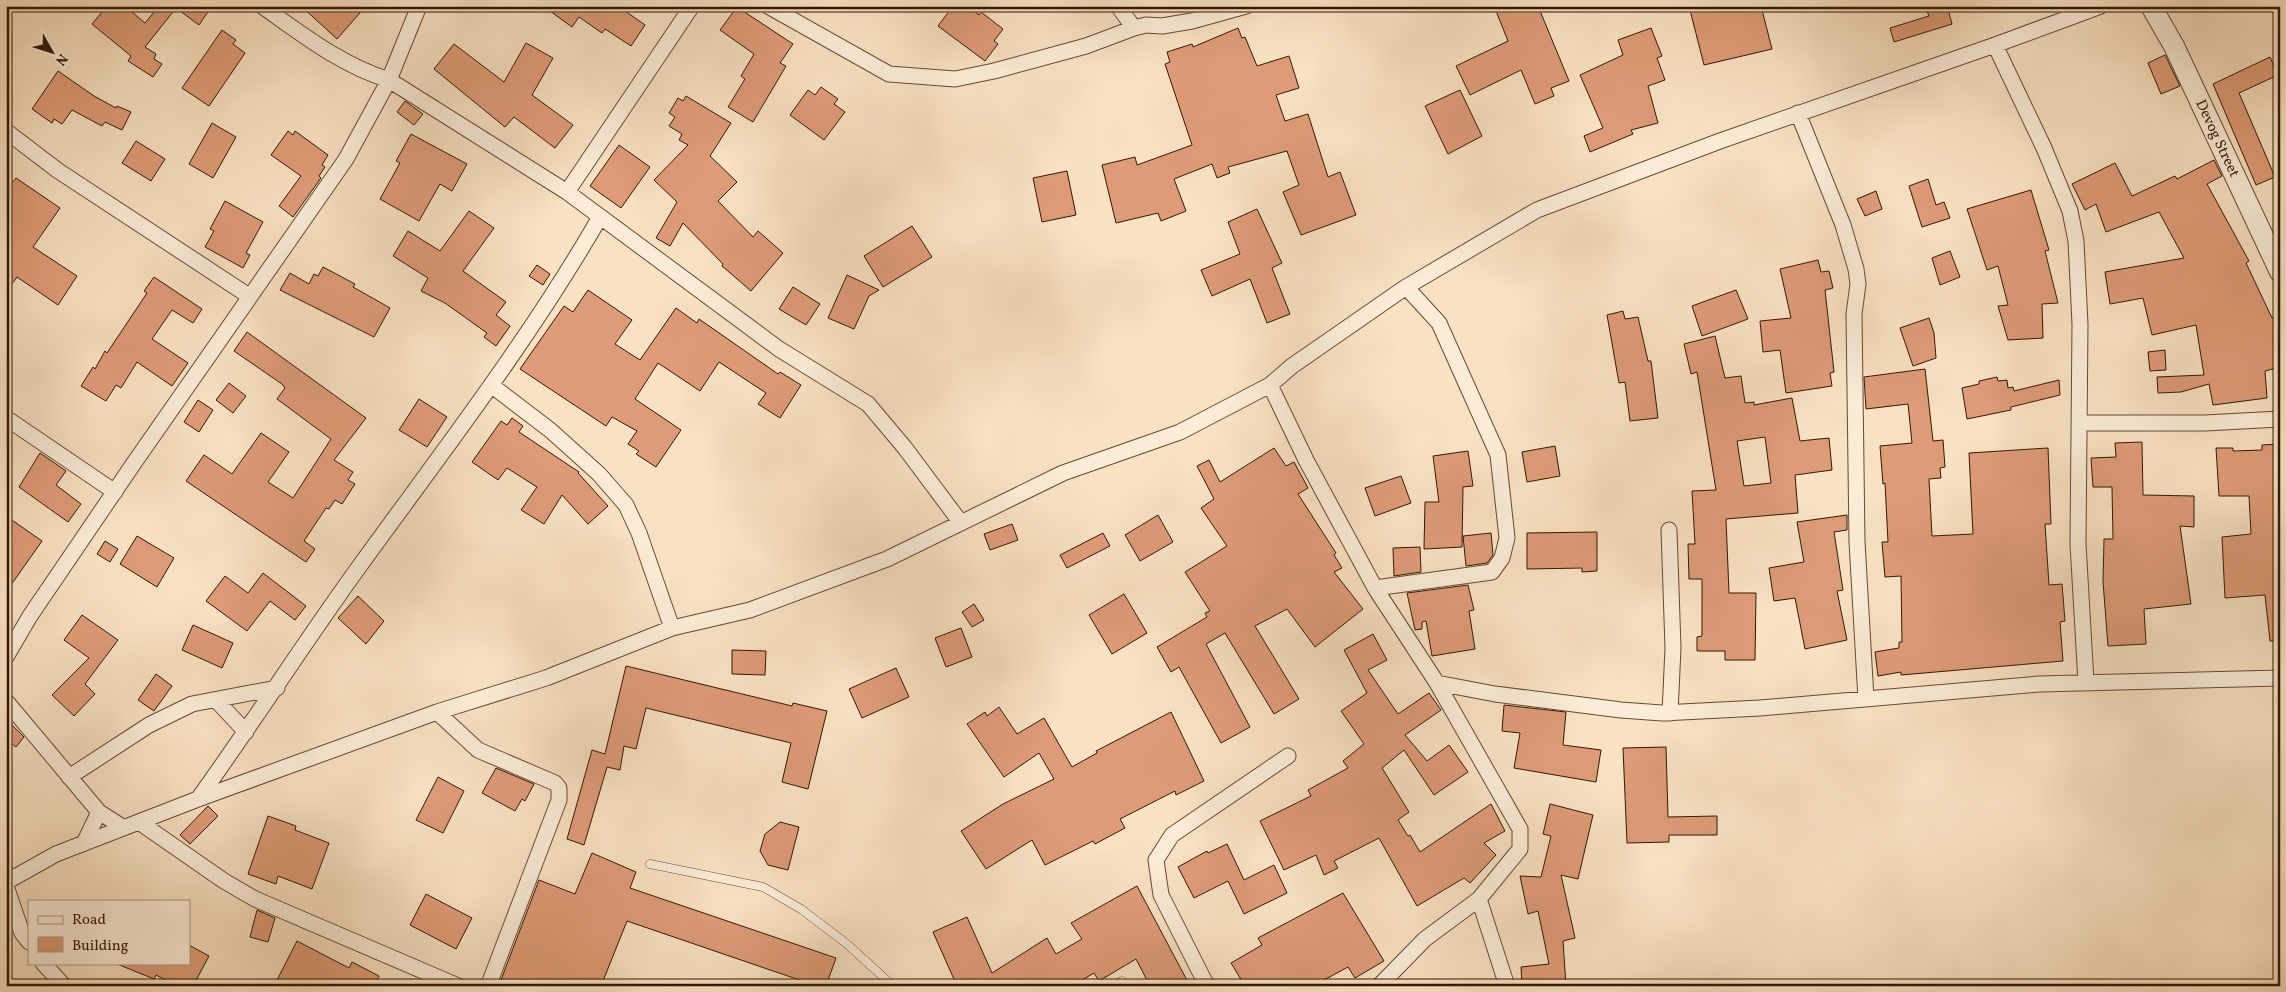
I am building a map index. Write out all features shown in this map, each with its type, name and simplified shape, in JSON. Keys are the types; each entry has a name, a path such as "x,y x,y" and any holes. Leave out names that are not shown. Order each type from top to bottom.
{"street":[{"path":"262,6 338,58 362,72 389,80 567,192 779,350 868,404 905,448 961,523"},
{"path":"6,657 30,616 249,296 346,159 389,80 419,6"},
{"path":"567,192 692,6"},
{"path":"768,6 889,74 956,79 994,71 1086,46 1134,28 1146,25 1162,26 1192,21 1246,6"},
{"path":"1118,6 1134,28"},
{"path":"28,941 22,933 6,884 56,854 198,799 436,712 546,678 672,628 750,610 887,559 1063,473 1180,432 1270,385 1292,366 1406,287 1537,210 1798,113 1996,46 2101,6"},
{"name":"Devog Street","path":"2152,6 2178,54 2280,272"},
{"path":"1996,46 2044,148 2070,211 2077,250 2080,324 2078,544 2086,682"},
{"path":"1798,113 1842,225 1856,269 1858,284 1854,314 1858,542 1866,699"},
{"path":"6,132 57,170 249,296"},
{"path":"198,799 246,732 324,615 491,385 567,274 600,217"},
{"path":"1375,588 1492,572 1502,558 1507,538 1498,455 1439,323 1406,287"},
{"path":"491,385 557,436 599,474 626,505 639,533 672,628"},
{"path":"1270,385 1306,460 1375,588 1437,683 1520,829 1520,849 1479,899 1425,940 1379,986"},
{"path":"6,418 115,492"},
{"path":"2080,422 2205,423 2280,419"},
{"path":"1669,530 1673,648 1670,713"},
{"path":"1437,683 1495,694 1621,710 1670,713 1760,708 2039,684 2280,678"},
{"path":"68,777 149,725 192,704 276,688"},
{"path":"216,700 246,732"},
{"path":"6,701 99,812 124,828"},
{"path":"436,712 478,750 554,783 559,788 559,800 489,984 486,986"},
{"path":"1208,986 1160,895 1156,860 1172,835 1288,756"},
{"path":"84,843 99,812"},
{"path":"139,822 224,881 255,898 458,986"},
{"path":"1479,899 1507,986"},
{"path":"45,964 64,986"}],"lane":[{"path":"650,864 763,887 809,914 847,944 893,986"},
{"path":"1115,986 1122,981"}],"building":[{"path":"107,6 125,6 145,23 159,6 212,6 199,25 176,8 145,47 156,54 154,59 162,64 153,77 128,61 131,56 92,24"},
{"path":"301,6 366,6 337,39"},
{"path":"543,6 618,6 645,25 631,46 605,29 602,33 579,17 572,27"},
{"path":"953,6 967,6 979,15 981,12 1003,29 994,41 998,44 985,61 938,26"},
{"path":"1494,6 1538,6 1569,81 1551,88 1554,96 1535,104 1521,70 1470,95 1456,66 1508,41"},
{"path":"1689,6 1761,6 1772,49 1704,65"},
{"path":"1947,6 1952,24 1894,42 1890,28 1929,16 1927,11"},
{"path":"737,7 793,44 780,63 786,66 753,122 728,107 745,79 741,76 754,54 720,30"},
{"path":"1238,28 1242,38 1245,37 1257,66 1289,56 1299,88 1276,95 1285,121 1308,114 1328,177 1340,172 1356,215 1301,235 1283,192 1299,185 1287,151 1228,167 1230,173 1217,178 1212,164 1174,179 1186,211 1161,221 1158,213 1116,223 1102,165 1135,157 1137,165 1192,145 1165,64 1170,62 1167,52 1192,44 1193,47"},
{"path":"1651,28 1662,56 1657,58 1665,80 1648,86 1658,123 1631,130 1633,134 1590,152 1584,136 1603,128 1580,75 1623,55 1618,40"},
{"path":"222,30 236,40 233,44 245,53 209,106 182,88"},
{"path":"526,43 553,58 532,95 573,125 555,148 514,117 505,127 434,69 454,44 504,82"},
{"path":"2165,55 2180,86 2161,94 2148,63"},
{"path":"2270,57 2278,75 2239,93 2275,177 2256,185 2213,84"},
{"path":"58,71 94,96 116,108 117,106 131,112 122,130 105,122 102,126 72,110 62,124 54,119 52,123 32,109"},
{"path":"821,87 838,99 834,104 845,112 824,140 790,115 808,90 815,95"},
{"path":"1460,90 1482,136 1448,154 1425,106"},
{"path":"686,96 731,123 710,156 737,182 718,201 753,237 758,231 783,253 751,291 722,266 723,264 683,223 670,246 656,238 677,202 654,180 688,145 679,140 682,134 669,126 675,117 669,113 678,98 683,101"},
{"path":"405,101 423,114 414,125 397,112"},
{"path":"212,123 236,137 213,178 189,164"},
{"path":"288,131 293,135 295,131 328,155 322,165 325,167 319,176 321,178 293,217 279,206 301,176 271,155"},
{"path":"411,134 467,164 452,191 440,184 419,221 380,199 400,163 396,161"},
{"path":"136,141 165,159 151,181 122,163"},
{"path":"619,145 650,167 621,208 590,186"},
{"path":"2214,160 2222,176 2207,184 2249,261 2246,263 2272,318 2280,316 2280,367 2265,371 2267,398 2213,405 2209,384 2181,392 2158,393 2157,377 2204,375 2196,325 2152,335 2143,298 2110,304 2105,272 2184,258 2159,212 2106,232 2096,204 2085,210 2072,184 2115,163 2132,196 2175,176 2177,179"},
{"path":"1067,171 1076,215 1042,222 1033,178"},
{"path":"16,178 60,208 33,247 77,276 58,305 17,277 6,292 6,191"},
{"path":"1928,179 1936,205 1944,202 1950,218 1922,227 1909,186"},
{"path":"2031,190 2049,250 2045,251 2058,303 2042,304 2043,338 2008,340 1998,306 2008,305 1998,266 1987,270 1967,209"},
{"path":"1876,191 1882,209 1865,216 1857,199"},
{"path":"225,201 263,222 246,253 250,255 243,268 205,247 214,231 210,229"},
{"path":"1257,209 1282,263 1272,268 1290,314 1267,323 1250,279 1212,296 1201,270 1240,254 1228,222"},
{"path":"469,211 494,228 463,271 506,302 496,315 510,326 496,346 484,337 487,333 445,303 421,291 428,278 393,256 408,231 440,251"},
{"path":"912,226 932,257 883,287 864,256"},
{"path":"1950,251 1960,277 1940,285 1932,258"},
{"path":"1818,260 1821,272 1829,271 1833,288 1825,290 1834,372 1830,373 1832,386 1786,393 1780,350 1763,352 1760,321 1791,318 1780,269"},
{"path":"537,265 550,274 543,285 529,276"},
{"path":"323,267 355,284 353,287 390,308 374,337 280,290 290,273 309,284 314,274 318,276"},
{"path":"847,275 879,290 869,296 854,329 828,318"},
{"path":"154,277 202,309 193,323 172,310 152,339 188,363 172,386 137,362 121,388 116,385 106,401 81,386 93,367 95,369 105,351 107,353 147,293 144,291"},
{"path":"793,287 820,304 806,325 779,309"},
{"path":"588,290 632,320 615,344 640,360 676,308 697,323 699,319 778,374 780,372 801,385 780,418 758,404 766,393 719,362 700,391 658,363 635,399 681,430 656,467 636,454 639,451 628,444 637,431 612,417 606,426 520,369 564,306 573,312"},
{"path":"1736,290 1748,319 1702,336 1692,306"},
{"path":"1623,311 1625,319 1638,317 1648,361 1651,361 1658,418 1630,421 1625,382 1619,383 1607,315"},
{"path":"1929,318 1934,333 1936,358 1913,366 1900,328"},
{"path":"247,332 366,418 334,460 353,472 348,480 355,484 342,504 335,500 329,509 326,508 304,541 315,549 306,562 186,481 204,455 232,474 261,433 289,452 268,482 293,498 331,439 277,399 285,388 282,384 234,351"},
{"path":"1715,336 1725,378 1741,376 1745,403 1754,402 1754,405 1792,398 1800,441 1829,438 1832,470 1795,475 1798,513 1726,519 1729,593 1756,593 1755,660 1725,660 1725,651 1697,651 1697,637 1702,636 1702,579 1689,579 1688,544 1695,544 1692,491 1716,490 1697,372 1691,374 1684,344","holes":["1765,437 1771,483 1744,486 1737,441"]},
{"path":"2165,350 2166,370 2150,371 2148,352"},
{"path":"1925,369 1933,441 1943,440 1945,467 1940,468 1941,478 1929,479 1932,536 1973,534 1969,453 2048,448 2051,524 2045,524 2049,585 2062,584 2065,621 2060,622 2063,661 1901,675 1901,672 1878,676 1875,652 1899,648 1899,642 1902,642 1901,576 1885,577 1882,542 1888,542 1885,483 1883,484 1880,446 1912,443 1908,404 1866,409 1864,377"},
{"path":"1997,377 1998,381 2007,380 2008,388 2013,387 2014,391 2059,380 2060,395 2011,407 2011,410 1967,419 1962,388 1979,384 1979,381"},
{"path":"229,383 246,396 233,413 216,400"},
{"path":"419,399 447,417 427,447 399,430"},
{"path":"198,400 213,410 199,432 184,422"},
{"path":"512,418 523,426 519,432 579,472 608,506 588,524 562,495 544,524 521,510 537,487 507,468 498,480 472,462 501,421 507,425"},
{"path":"2142,442 2143,495 2194,496 2194,527 2180,526 2191,604 2144,609 2146,644 2108,646 2103,582 2104,539 2113,539 2112,487 2093,487 2091,458 2116,457 2115,443"},
{"path":"2279,444 2280,641 2270,641 2265,595 2225,598 2222,537 2251,534 2249,496 2219,496 2216,448 2233,448 2233,451 2262,450 2262,445"},
{"path":"1555,446 1560,476 1527,482 1522,452"},
{"path":"1274,448 1286,466 1294,462 1308,488 1298,494 1336,553 1334,555 1342,568 1334,572 1363,609 1315,647 1287,609 1255,626 1299,699 1274,714 1225,633 1206,644 1250,727 1221,743 1179,667 1171,672 1157,647 1207,617 1205,613 1210,611 1185,572 1227,546 1201,508 1214,499 1197,466 1209,460 1220,482"},
{"path":"1468,451 1473,486 1463,487 1462,547 1424,549 1425,502 1439,502 1433,456"},
{"path":"40,453 66,471 56,485 81,504 68,522 19,487"},
{"path":"1401,476 1411,503 1375,516 1365,488"},
{"path":"1158,515 1173,542 1140,561 1125,535"},
{"path":"1847,515 1847,530 1834,532 1843,590 1837,591 1847,640 1805,649 1795,598 1774,601 1769,568 1804,562 1797,522"},
{"path":"6,516 42,541 6,592"},
{"path":"1012,524 1018,540 990,550 984,534"},
{"path":"1597,532 1597,571 1582,572 1582,568 1527,569 1527,533"},
{"path":"1103,533 1110,546 1067,568 1060,555"},
{"path":"1491,533 1493,555 1487,563 1466,566 1463,536"},
{"path":"137,536 174,558 157,587 120,564"},
{"path":"105,541 118,549 110,562 97,554"},
{"path":"1420,547 1421,572 1394,576 1393,548"},
{"path":"263,573 306,606 295,620 270,601 247,631 206,601 225,576 248,593"},
{"path":"1468,585 1474,610 1469,611 1475,649 1432,656 1426,621 1422,622 1422,629 1415,630 1407,593"},
{"path":"1124,594 1147,633 1112,654 1089,615"},
{"path":"358,596 384,621 366,644 338,618"},
{"path":"974,604 984,620 972,627 962,612"},
{"path":"82,615 118,640 85,684 95,694 74,716 52,695 89,658 64,640"},
{"path":"193,625 233,643 222,668 182,650"},
{"path":"961,628 972,657 946,667 935,638"},
{"path":"1373,634 1387,660 1368,670 1398,714 1429,693 1441,710 1405,735 1427,761 1449,745 1468,772 1434,795 1404,750 1382,768 1409,812 1398,820 1408,836 1410,835 1420,852 1491,804 1505,831 1484,843 1496,855 1470,883 1464,878 1417,906 1379,838 1334,861 1338,868 1324,875 1316,855 1284,870 1260,821 1311,796 1308,790 1348,768 1343,761 1364,744 1341,711 1367,693 1344,650"},
{"path":"732,650 766,651 765,675 732,674"},
{"path":"626,666 792,706 793,703 827,711 808,789 782,782 791,743 646,708 636,749 624,746 620,770 607,767 584,845 567,839 592,750 605,754"},
{"path":"896,668 909,697 862,718 849,689"},
{"path":"156,674 172,686 154,711 138,700"},
{"path":"1504,705 1566,712 1563,745 1601,750 1596,782 1514,768 1520,733 1502,731"},
{"path":"999,707 1017,734 1044,718 1072,767 1097,753 1096,751 1171,712 1204,781 1176,795 1175,791 1120,819 1125,828 1095,844 1093,841 1045,865 1032,840 986,869 961,831 1003,804 1054,779 1039,753 1004,777 967,724 985,712 987,716"},
{"path":"6,719 24,737 16,747 6,739"},
{"path":"1666,747 1668,817 1717,816 1717,835 1669,835 1669,842 1627,843 1623,748"},
{"path":"496,768 534,784 525,801 522,799 515,811 482,793"},
{"path":"438,777 464,791 443,833 416,820"},
{"path":"1550,804 1593,815 1578,879 1561,875 1575,938 1563,941 1566,986 1522,986 1521,967 1549,964 1538,911 1528,914 1520,876 1541,877 1551,836 1543,834"},
{"path":"208,806 218,816 190,844 180,835"},
{"path":"268,816 296,826 295,830 329,843 312,889 278,876 276,884 248,874"},
{"path":"780,822 799,827 788,870 768,865 760,851 765,834"},
{"path":"1227,844 1244,880 1274,865 1287,893 1244,914 1228,881 1194,898 1178,867 1207,851 1208,853"},
{"path":"592,853 636,872 630,888 836,958 826,986 817,986 627,921 601,986 516,986 501,980 539,880 575,894"},
{"path":"1137,886 1190,986 1150,986 1136,959 1099,981 1094,973 1072,986 957,986 933,932 967,917 992,973 1047,938 1056,954 1082,939 1071,923"},
{"path":"1343,893 1384,961 1355,978 1348,967 1313,986 1245,986 1231,963 1262,945 1258,938"},
{"path":"426,894 472,918 456,949 410,925"},
{"path":"257,910 275,918 268,942 250,937"},
{"path":"297,941 349,968 352,962 379,976 374,986 274,986"},
{"path":"190,946 209,956 193,986 176,986 156,975 154,979 117,964 190,964"}]}
